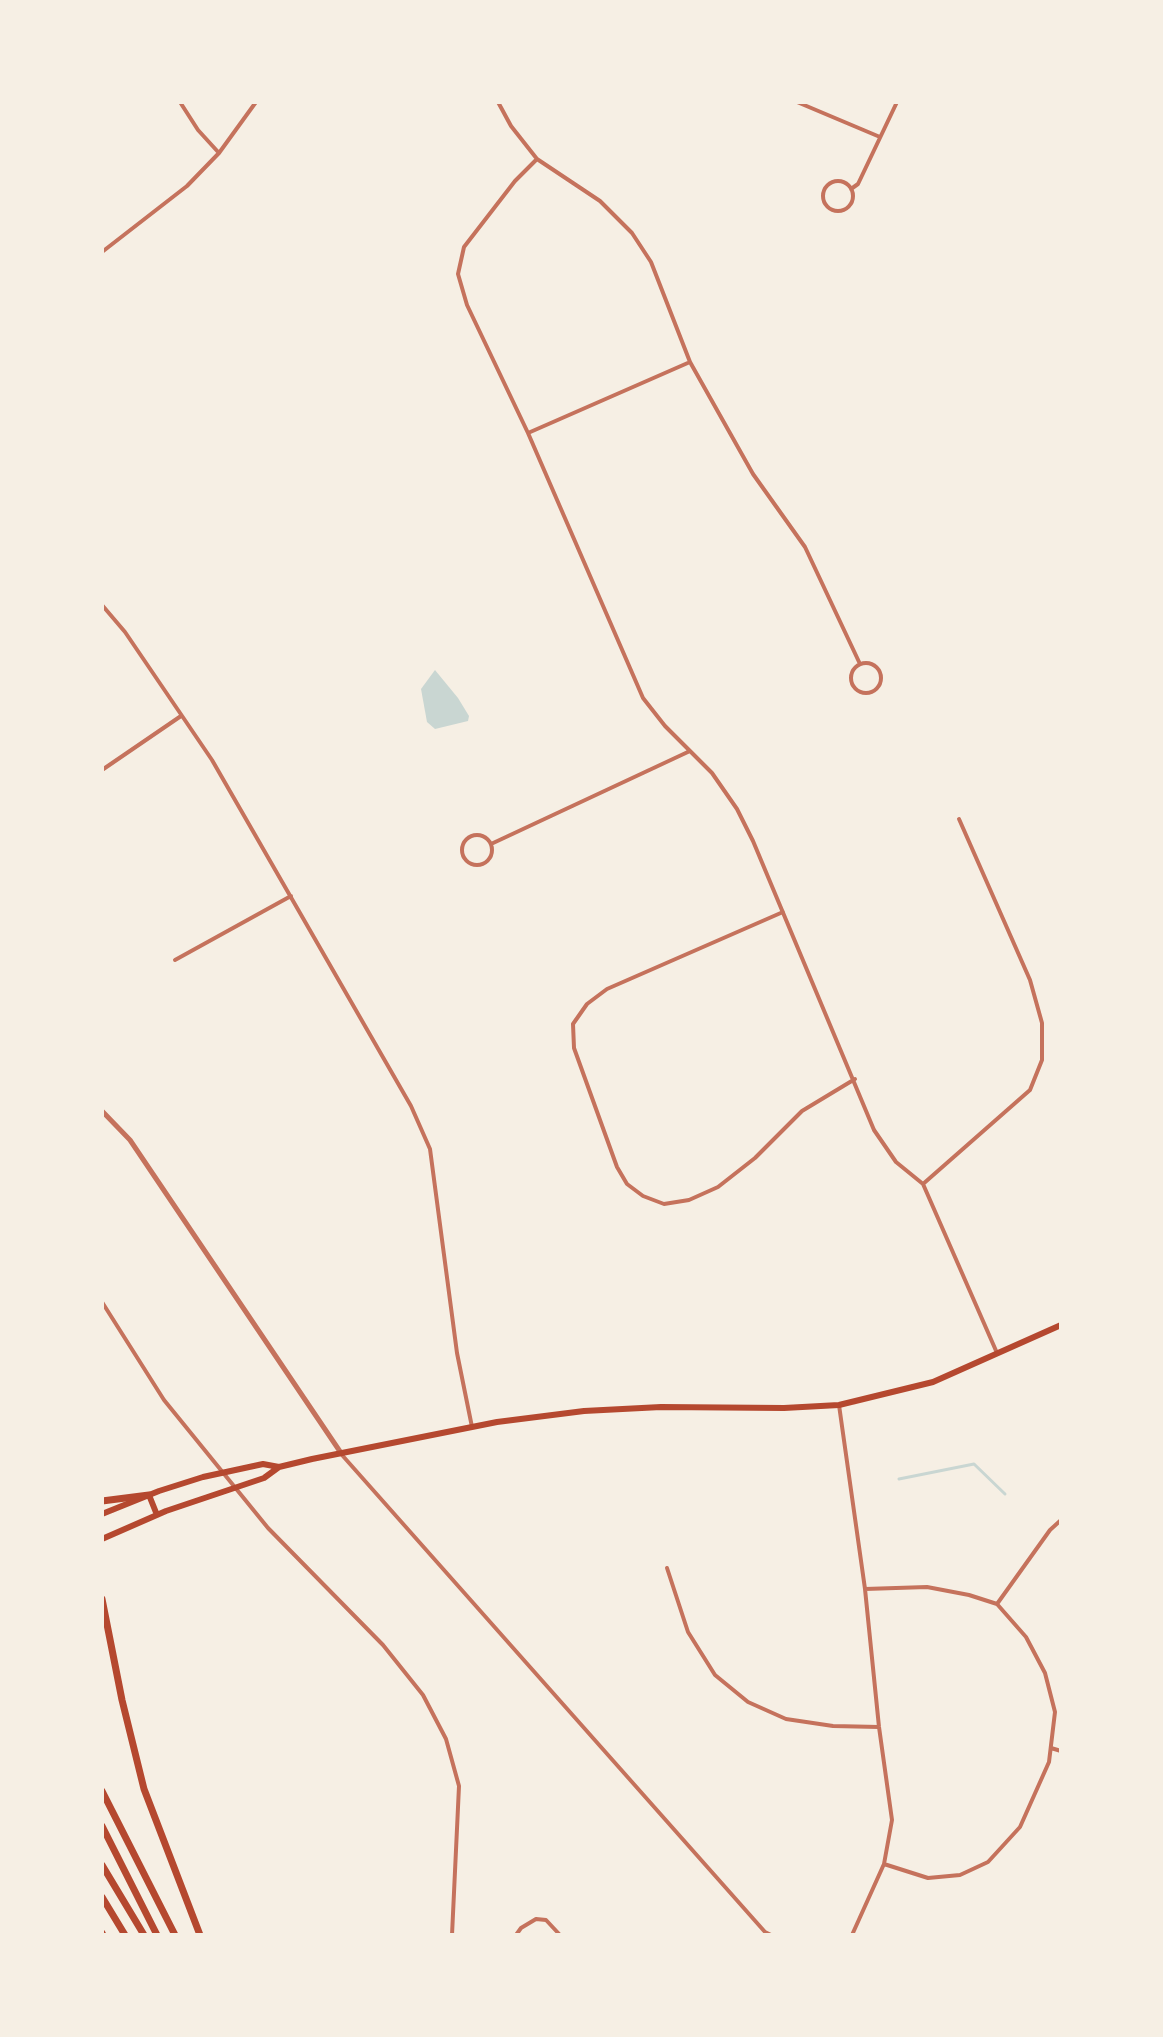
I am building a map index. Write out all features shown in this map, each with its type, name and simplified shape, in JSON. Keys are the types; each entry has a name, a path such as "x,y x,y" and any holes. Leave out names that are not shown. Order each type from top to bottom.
{"highway":[{"path":"102,1501 149,1495"},
{"path":"102,1599 139,1771 167,1855 200,1935"},
{"path":"102,1791 175,1935"},
{"path":"102,1826 157,1935"},
{"path":"102,1865 144,1935"},
{"path":"102,1897 125,1935"}],"main road":[{"path":"102,1514 149,1495 224,1472 263,1464 279,1467 472,1427 552,1414 613,1408 839,1405 907,1391 998,1355 1061,1325"},
{"path":"102,1539 157,1515 264,1478 279,1467"},
{"path":"149,1495 157,1515"}],"street":[{"path":"180,102 198,130 219,153"},
{"path":"102,252 187,186 219,153 256,102"},
{"path":"498,102 511,126 537,159 600,201 632,233 651,262 690,362 753,474 805,547 860,664"},
{"path":"797,102 880,138"},
{"path":"851,189 858,184 897,102"},
{"path":"537,159 515,181 464,247 458,274 467,305 528,433 643,698 665,726 712,773 737,809 855,1079 874,1130 896,1162 923,1184 998,1355"},
{"path":"831,183 844,183 851,189 852,203 845,210 832,210 825,204 824,190 831,183"},
{"path":"528,433 690,362"},
{"path":"102,605 125,632 212,760 411,1106 430,1149 457,1353 472,1427"},
{"path":"860,664 872,664 879,670 880,684 873,691 858,691 852,683 852,673 860,664"},
{"path":"102,770 181,716"},
{"path":"491,844 690,751"},
{"path":"923,1184 1030,1090 1042,1060 1042,1023 1030,980 959,819"},
{"path":"471,836 485,836 491,844 491,858 484,864 470,863 463,856 464,843 471,836"},
{"path":"175,960 291,896"},
{"path":"783,912 607,989 587,1004 573,1024 574,1048 617,1167 627,1184 643,1196 664,1204 689,1200 718,1187 755,1158 802,1111 855,1079"},
{"path":"102,1111 130,1140 341,1453 763,1934 771,1935"},
{"path":"102,1302 164,1400 282,1544 316,1574 383,1645 423,1695 446,1739 459,1786 452,1935"},
{"path":"839,1405 865,1589 892,1820 884,1864 852,1935"},
{"path":"997,1604 1050,1530 1061,1520"},
{"path":"667,1568 688,1632 715,1675 748,1702 786,1719 833,1726 879,1727"},
{"path":"865,1589 927,1587 997,1604 1026,1637 1045,1673 1055,1712 1049,1762 1020,1827 988,1862 960,1875 928,1878 884,1864"},
{"path":"1051,1748 1061,1751"},
{"path":"516,1935 536,1919 546,1920 560,1935"}],"shaded area":[{"path":"435,670 458,698 469,716 468,721 435,729 427,722 421,689"}],"waterway":[{"path":"899,1479 974,1464 1005,1494"}]}
